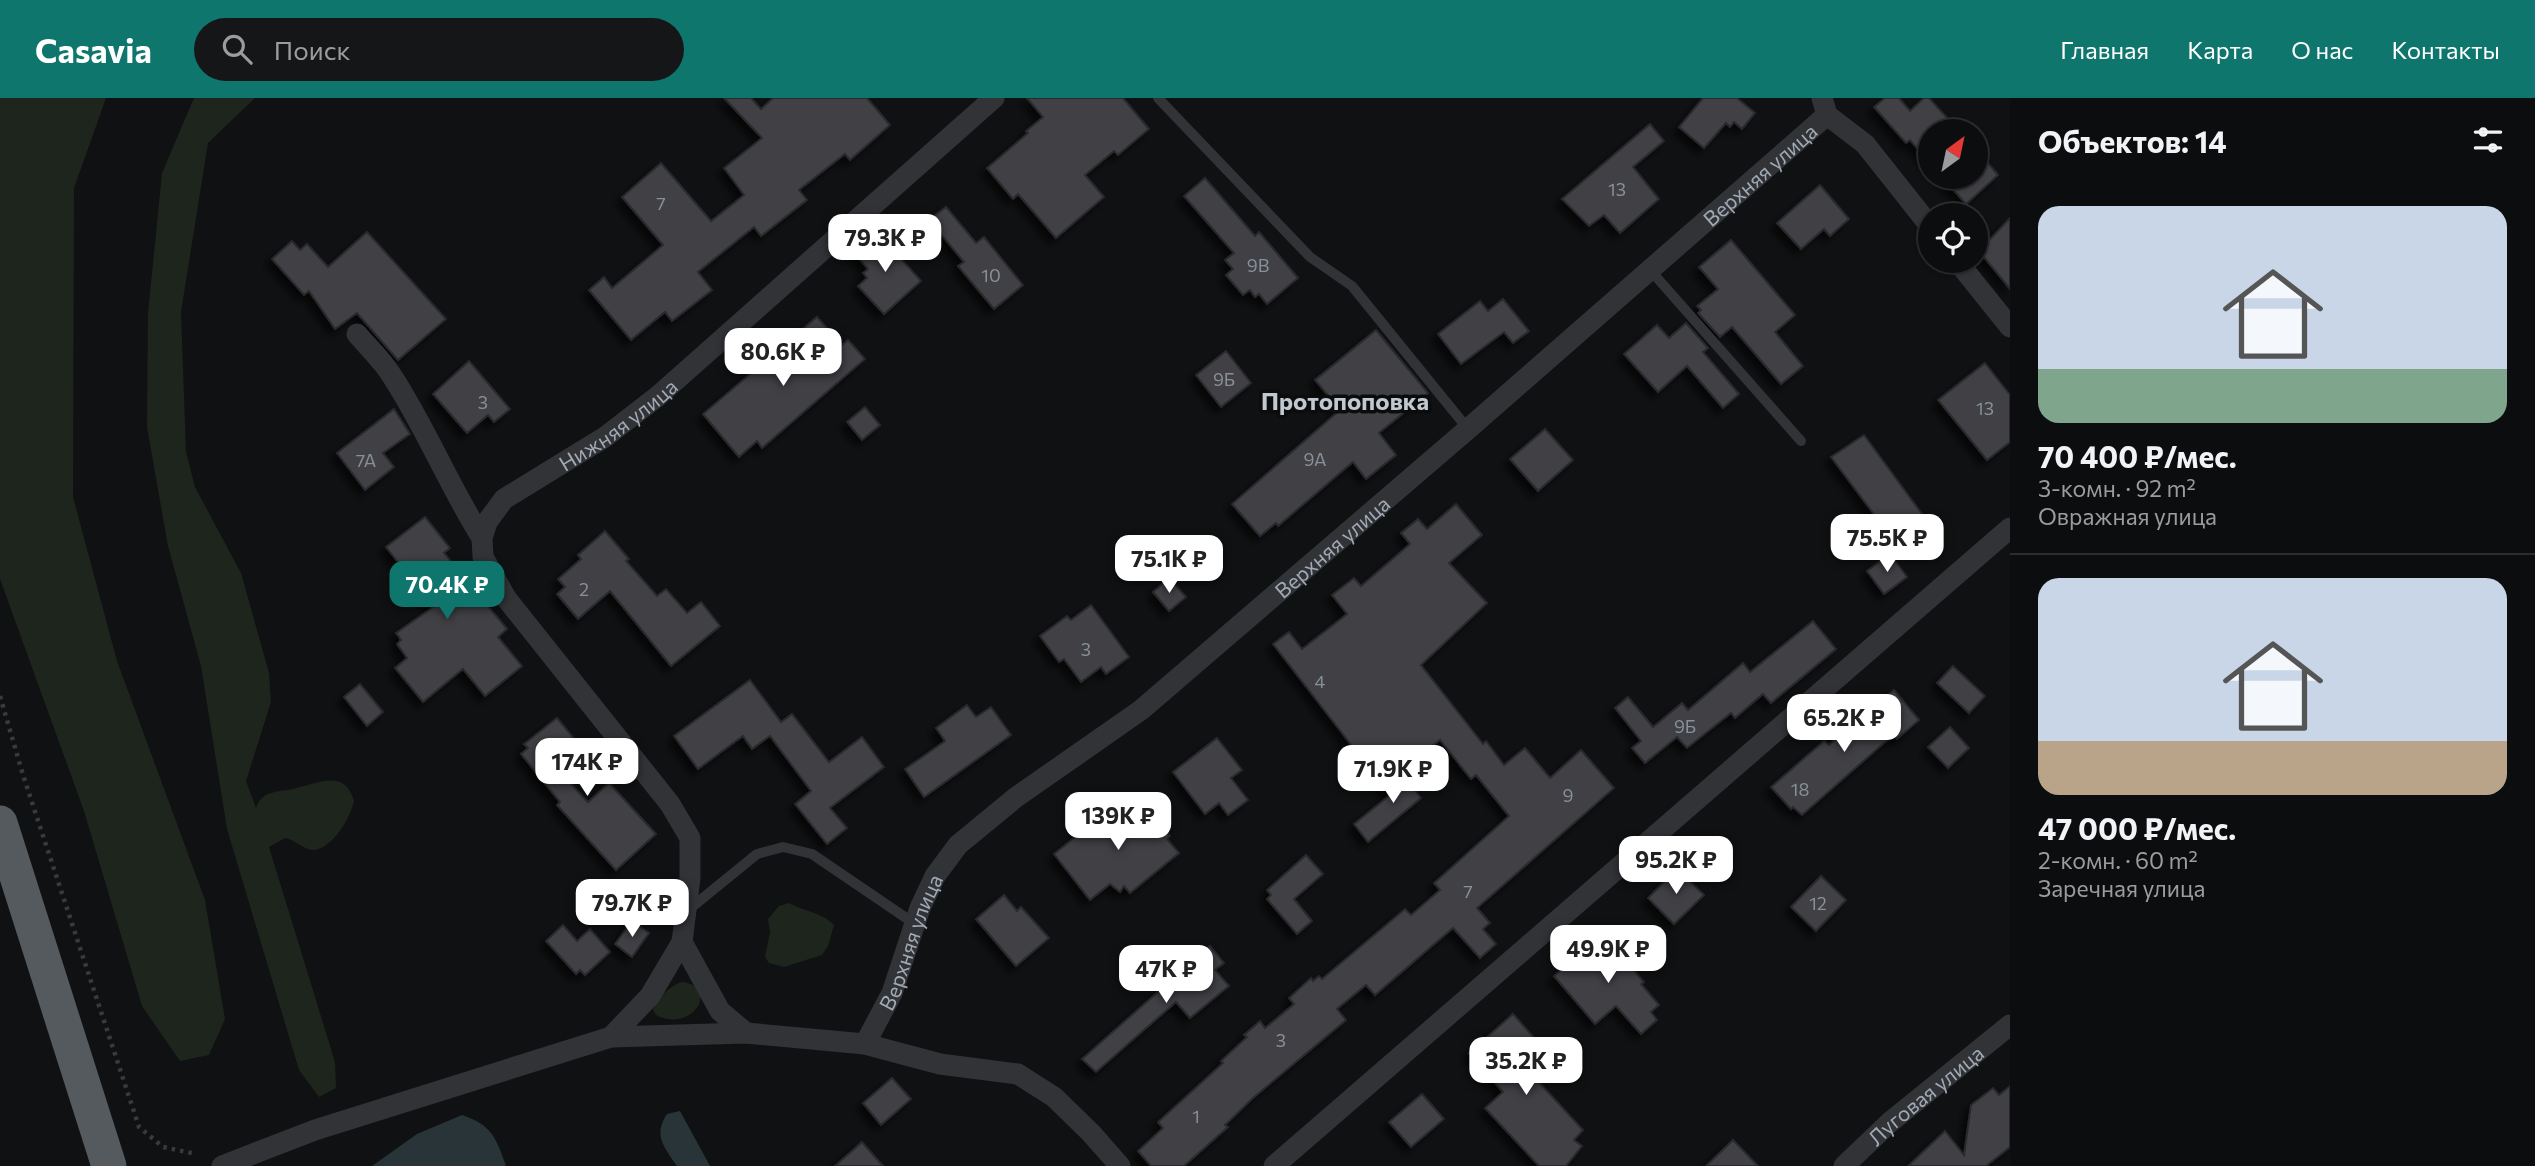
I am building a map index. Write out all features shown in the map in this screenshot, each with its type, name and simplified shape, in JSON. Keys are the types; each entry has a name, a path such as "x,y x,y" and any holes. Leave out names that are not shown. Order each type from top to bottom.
{"highway":[{"path":"0,823 109,1166"}],"street":[{"name":"Нижняя улица","path":"485,530 504,499 605,437 658,396 994,98"},
{"name":"Верхняя улица","path":"865,1044 892,993 920,908 935,876 958,845 1015,798 1141,710 1651,271 1825,107 1865,144 1918,211"},
{"path":"1967,273 2010,327"},
{"path":"357,334 391,374 460,502 485,530 483,557 506,598 670,804 690,838 687,911 682,942 650,996 611,1037"},
{"path":"1274,1166 2010,527"},
{"path":"682,942 720,1011 746,1033"},
{"name":"Луговая улица","path":"1844,1166 1889,1123 2010,1025"},
{"path":"222,1166 315,1130 611,1037 746,1033 865,1044 940,1064 1018,1074 1054,1097 1120,1166"}],"lane":[{"path":"1158,98 1310,257 1352,286 1468,429"},
{"path":"1651,271 1801,441"},
{"path":"687,911 757,855 783,847 812,854 915,924"}],"path":[{"path":"0,696 139,1127 163,1147 196,1154"}],"shaded area":[{"path":"0,98 106,98 74,188 73,497 117,661 205,900 225,1019 209,1055 180,1061 142,1006 84,811 0,579"},
{"path":"194,98 255,98 208,143 181,312 186,452 195,487 241,573 269,673 271,702 246,781 256,808 268,794 322,781 344,785 354,801 339,832 326,845 311,850 285,838 269,847 335,1062 336,1088 319,1097 299,1070 227,829 201,666 168,546 147,427 148,313 162,173"},
{"path":"789,903 824,917 834,925 828,946 822,955 784,967 769,963 765,957 770,932 768,919 779,906"},
{"path":"682,982 694,986 699,992 697,1008 681,1019 656,1015 653,1009 661,996"},
{"path":"680,1111 710,1166 677,1166 664,1147 661,1135 663,1121 667,1114"},
{"path":"462,1115 480,1123 492,1134 506,1166 372,1166 417,1134"}],"building":[{"path":"724,98 751,98 761,109 773,98 867,98 890,125 850,160 845,154 799,190 807,200 761,236 754,227 698,272 712,290 672,321 665,312 631,340 589,290 604,277 612,288 663,245 622,197 661,163 711,221 744,195 724,168 762,138"},
{"path":"1027,98 1123,98 1149,129 1118,155 1114,151 1085,175 1104,197 1056,238 1018,194 1013,199 987,168 1043,117"},
{"path":"1703,98 1737,98 1755,113 1742,129 1734,122 1730,127 1726,123 1704,148 1679,127"},
{"path":"1885,98 1899,98 1910,111 1924,98 1929,98 1948,119 1918,119 1918,149 1910,140 1906,143 1874,107"},
{"path":"1650,124 1664,141 1633,167 1659,199 1620,233 1604,215 1589,226 1562,199"},
{"path":"1988,163 1998,175 1988,184"},
{"path":"1205,178 1255,236 1259,232 1298,278 1267,304 1259,294 1255,297 1250,290 1243,295 1226,275 1233,269 1225,260 1234,253 1184,196"},
{"path":"1820,185 1849,219 1830,236 1824,229 1801,249 1777,223"},
{"path":"1953,189 1983,189 1967,203"},
{"path":"946,207 976,243 984,237 1023,285 994,309 958,266 964,262 929,220"},
{"path":"2010,218 2010,289 1988,262 1988,241"},
{"path":"367,232 446,319 398,360 357,313 335,329 309,291 304,295 272,259 292,241 300,250 307,244 328,267"},
{"path":"877,232 921,281 884,314 858,286 867,278 863,273 868,269 854,252"},
{"path":"1731,240 1795,315 1775,332 1803,366 1781,384 1732,327 1720,337 1698,313 1701,310 1697,306 1718,289 1699,267"},
{"path":"1503,299 1529,331 1513,343 1504,332 1461,364 1438,334 1480,301 1488,311"},
{"path":"817,317 842,345 848,340 865,359 762,448 757,441 739,457 703,414"},
{"path":"1686,323 1708,348 1703,352 1739,394 1723,408 1687,366 1658,392 1624,354 1657,325 1669,338"},
{"path":"1376,330 1428,393 1379,433 1396,455 1366,479 1353,462 1278,526 1276,523 1260,536 1232,504 1340,410 1315,380"},
{"path":"1226,351 1251,383 1221,407 1196,375"},
{"path":"469,361 510,409 494,422 488,415 467,433 433,394"},
{"path":"1985,363 2010,395 2010,442 1987,460 1938,400"},
{"path":"865,407 880,425 862,440 847,422"},
{"path":"394,409 410,434 383,453 394,467 365,490 337,453"},
{"path":"1545,429 1573,460 1538,491 1510,459"},
{"path":"1864,435 1925,518 1894,541 1831,457"},
{"path":"1456,504 1482,535 1449,563 1487,603 1421,665 1483,744 1486,741 1504,765 1525,748 1550,778 1581,750 1614,788 1477,908 1490,923 1483,929 1496,944 1480,958 1453,928 1375,995 1366,985 1337,1009 1346,1020 1253,1098 1225,1125 1228,1127 1184,1166 1151,1166 1138,1151 1163,1128 1158,1122 1223,1063 1221,1061 1247,1037 1244,1035 1260,1021 1265,1028 1294,1004 1289,998 1311,978 1313,981 1319,976 1322,979 1405,909 1411,915 1440,890 1434,883 1509,816 1476,775 1471,779 1440,740 1400,771 1421,798 1368,842 1354,824 1390,795 1273,644 1289,632 1302,649 1347,614 1332,595 1354,578 1361,586 1410,544 1401,533 1418,519 1427,529"},
{"path":"425,517 450,548 444,553 507,629 498,637 522,666 485,696 463,669 423,702 395,668 407,658 397,644 401,640 396,633 433,607 386,547"},
{"path":"605,531 629,559 626,561 657,596 666,589 687,613 701,602 720,626 671,666 610,591 578,619 557,594 565,587 558,579 581,559 578,555"},
{"path":"1890,554 1907,577 1884,594 1867,571"},
{"path":"1169,578 1186,597 1169,611 1153,592"},
{"path":"1091,605 1129,657 1106,674 1101,667 1081,682 1064,659 1059,662 1040,636 1067,616 1071,620"},
{"path":"1813,621 1836,649 1771,703 1763,694 1735,718 1731,713 1687,748 1677,737 1645,763 1632,748 1641,741 1615,708 1628,697 1653,727 1682,703 1688,710 1743,663 1750,672"},
{"path":"1953,666 1985,696 1969,713 1937,683"},
{"path":"750,680 781,722 792,714 829,762 862,737 884,767 830,808 847,828 827,844 795,804 811,791 770,736 752,749 743,736 698,769 674,736"},
{"path":"360,684 383,712 367,726 344,697"},
{"path":"1894,690 1919,720 1897,739 1893,735 1802,815 1793,807 1791,809 1771,787 1824,741 1829,745"},
{"path":"967,705 976,717 991,707 1011,735 924,797 905,769 945,741 936,728"},
{"path":"557,718 586,753 561,773 588,802 609,783 656,834 616,870 557,805 560,802 521,754 528,748 524,744"},
{"path":"1950,727 1969,748 1948,768 1928,747"},
{"path":"1217,738 1242,770 1231,778 1248,800 1228,815 1219,803 1205,814 1173,772"},
{"path":"1137,797 1170,836 1167,839 1179,853 1130,893 1124,886 1120,892 1110,884 1090,900 1054,854 1088,827 1094,834"},
{"path":"1306,855 1323,874 1294,899 1312,921 1297,934 1267,899 1271,895 1267,890"},
{"path":"1677,869 1704,895 1674,924 1648,898"},
{"path":"1821,876 1846,900 1816,931 1791,907"},
{"path":"1004,895 1017,911 1021,907 1049,938 1016,966 976,919"},
{"path":"632,921 649,933 632,957 615,944"},
{"path":"563,925 577,941 590,929 610,952 585,975 580,970 576,974 546,941"},
{"path":"1603,934 1644,982 1641,984 1659,1005 1651,1012 1657,1020 1641,1034 1616,1006 1595,1024 1554,976"},
{"path":"1210,946 1224,963 1215,970 1229,986 1190,1018 1176,1002 1096,1072 1082,1059"},
{"path":"1513,1014 1544,1049 1524,1066 1583,1130 1574,1140 1582,1146 1566,1166 1539,1166 1485,1108 1503,1092 1469,1053"},
{"path":"892,1078 911,1099 881,1125 863,1103"},
{"path":"2010,1086 2010,1147 1986,1166 1908,1166 1945,1131 1964,1155 1971,1105 1993,1088 1999,1095"},
{"path":"1422,1094 1444,1119 1411,1147 1389,1122"},
{"path":"1733,1140 1758,1166 1706,1166"},
{"path":"862,1142 883,1166 835,1166"}],"district":[{"name":"Протопоповка","path":"1345,400"}]}
